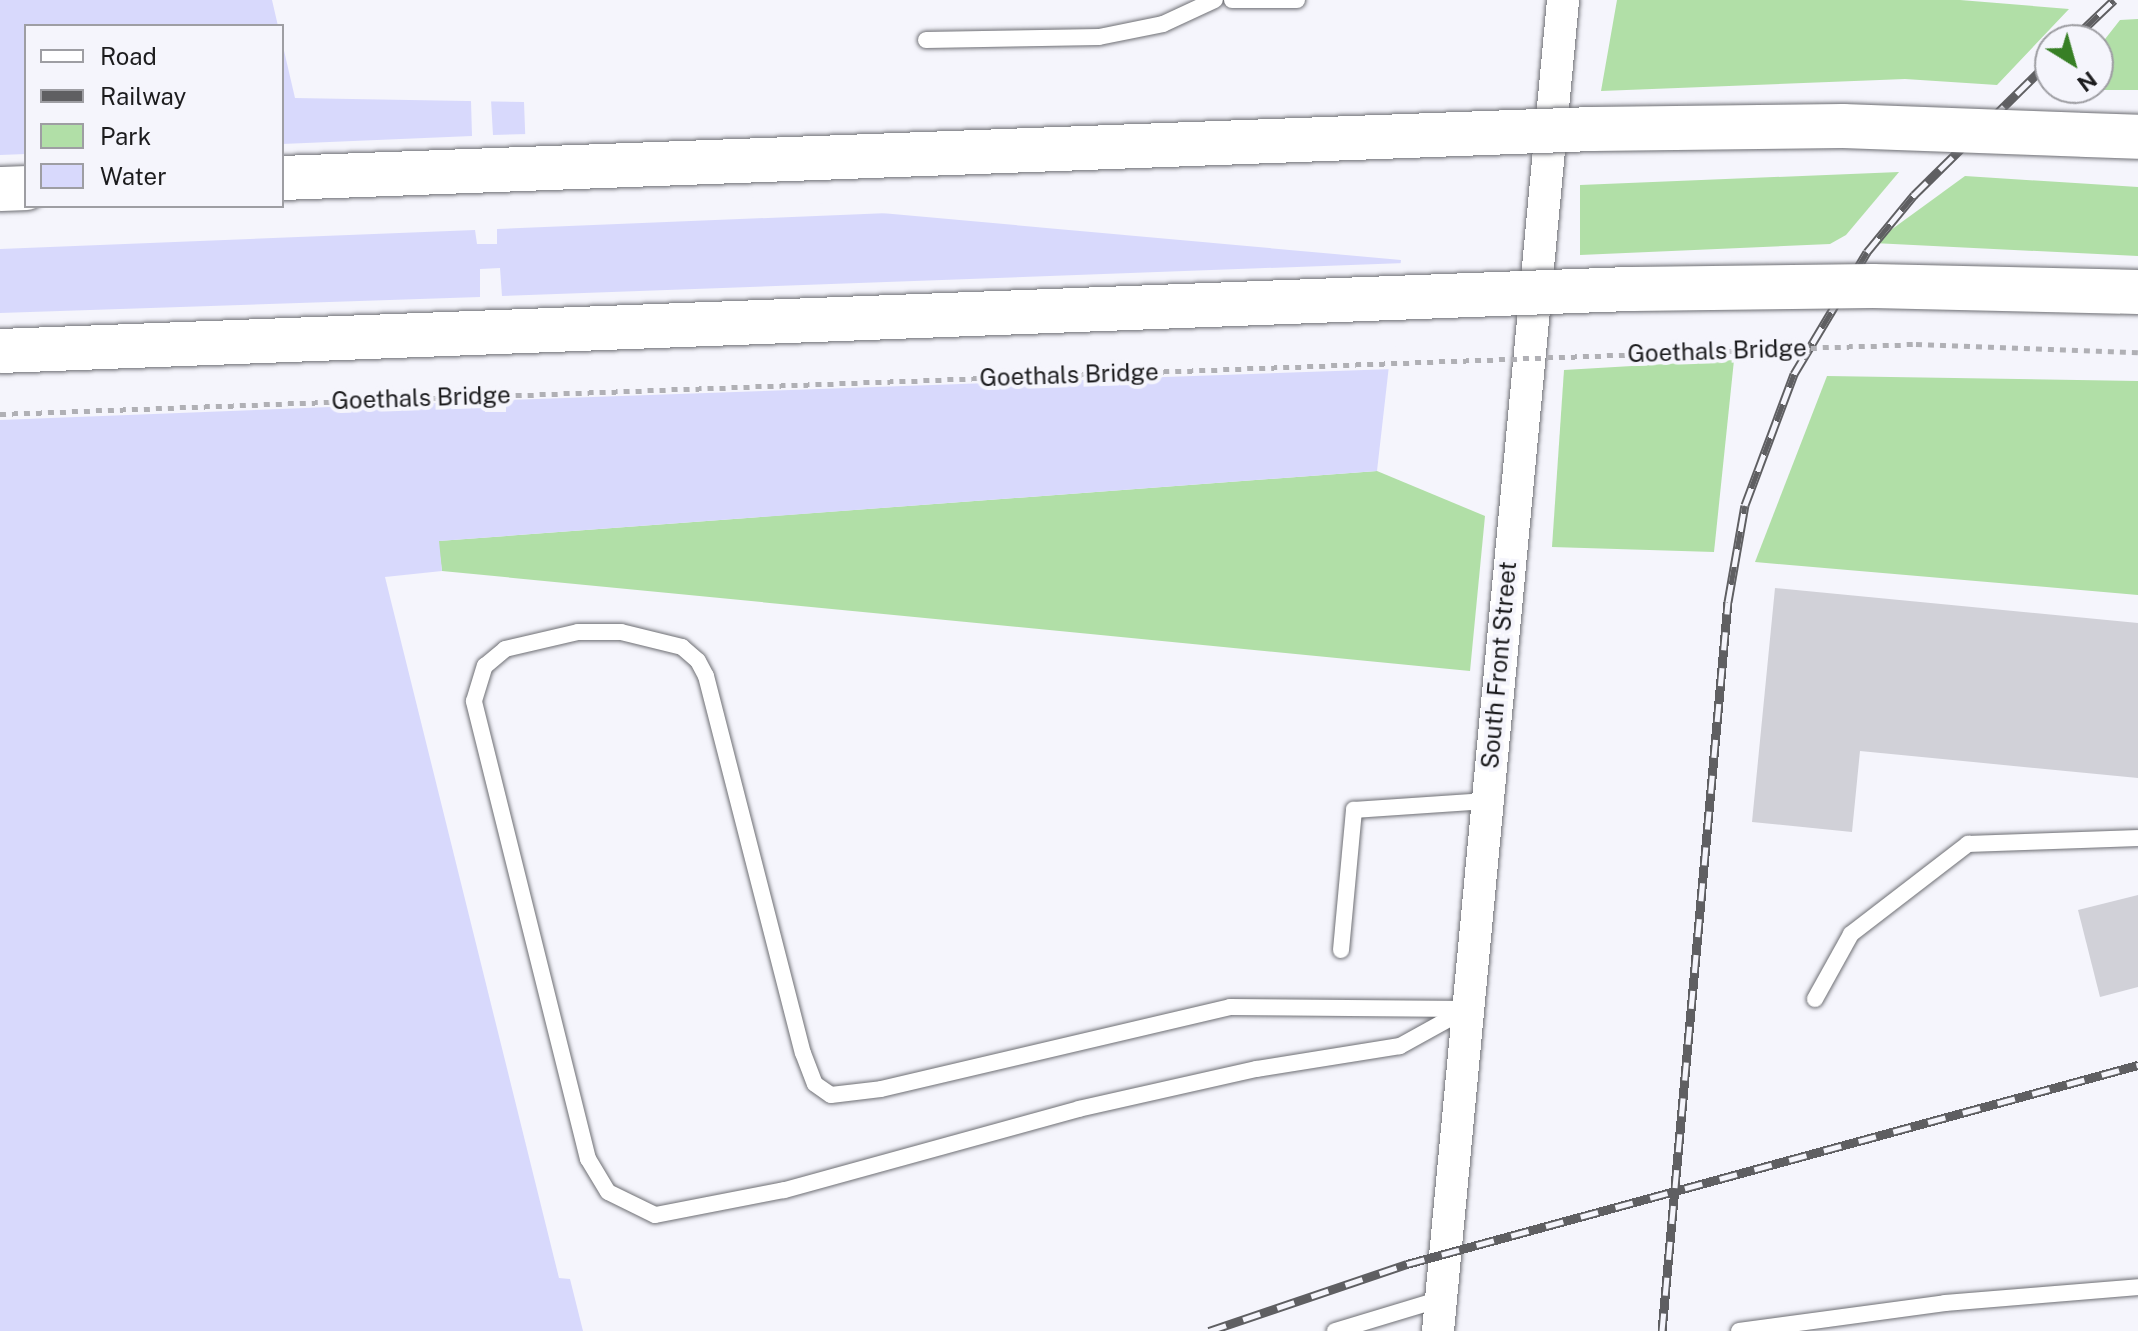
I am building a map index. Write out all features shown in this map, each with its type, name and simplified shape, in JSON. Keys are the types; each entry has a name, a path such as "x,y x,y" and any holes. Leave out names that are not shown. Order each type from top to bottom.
{"highway":[{"path":"284,178 1608,129 1859,127 2138,137"},
{"path":"0,189 24,188"},
{"path":"0,351 1632,289 1873,286 2138,292"}],"street":[{"name":"South Front Street","path":"1438,1331 1563,0"}],"lane":[{"path":"926,40 1099,37 1163,24 1215,0"},
{"path":"1232,0 1297,0"},
{"path":"1551,0 1563,0"},
{"path":"578,632 621,632 682,647 698,661 706,676 803,1053 815,1084 831,1095 881,1089 1230,1007 1467,1009 1400,1046 1241,1072 1079,1109 784,1190 655,1215 608,1192 588,1159 474,701 485,666 505,649 545,637 578,632"},
{"path":"1341,950 1354,810 1486,801"},
{"path":"1815,999 1851,934 1968,844 2138,838"},
{"path":"1739,1331 1945,1303 2138,1287"},
{"path":"1335,1331 1441,1299"}],"path":[{"name":"Goethals Bridge","path":"0,414 1916,344 2138,352"}],"green space":[{"path":"1617,0 1960,0 2069,9 2055,24 2034,24 2034,46 1997,85 1905,79 1601,91"},
{"path":"2138,19 2138,90 2114,90 2114,28 2120,20"},
{"path":"1899,172 1846,235 1830,244 1580,255 1580,185"},
{"path":"1965,176 2138,187 2138,256 1873,243"},
{"path":"1734,360 1714,552 1552,547 1564,370"},
{"path":"1827,376 2138,381 2138,595 1755,562"},
{"path":"1377,471 1485,516 1470,671 442,571 438,541"}],"water":[{"path":"0,0 272,0 278,24 24,24 24,208 284,208 284,51 295,98 524,102 526,155 595,187 1401,260 1377,471 439,541 442,571 385,577 559,1278 570,1279 583,1331 0,1331"}],"pier":[{"path":"491,100 493,135 529,134 530,152 598,184 913,212 497,229 497,244 477,244 475,230 0,249 0,155 24,154 24,208 284,208 284,144 472,136 471,101"},
{"path":"1405,263 1393,369 506,400 506,412 485,412 484,401 0,420 0,313 480,297 480,269 500,268 502,296"}],"building":[{"path":"1775,588 2138,623 2138,778 1860,751 1852,832 1752,822"},
{"path":"2138,895 2138,987 2100,997 2078,910"}],"railway":[{"path":"2089,24 2114,0"},
{"path":"1662,1331 1728,602 1745,505 1794,374 1867,252 1914,195 2034,77"},
{"path":"1209,1331 1407,1264 2138,1065"}]}
